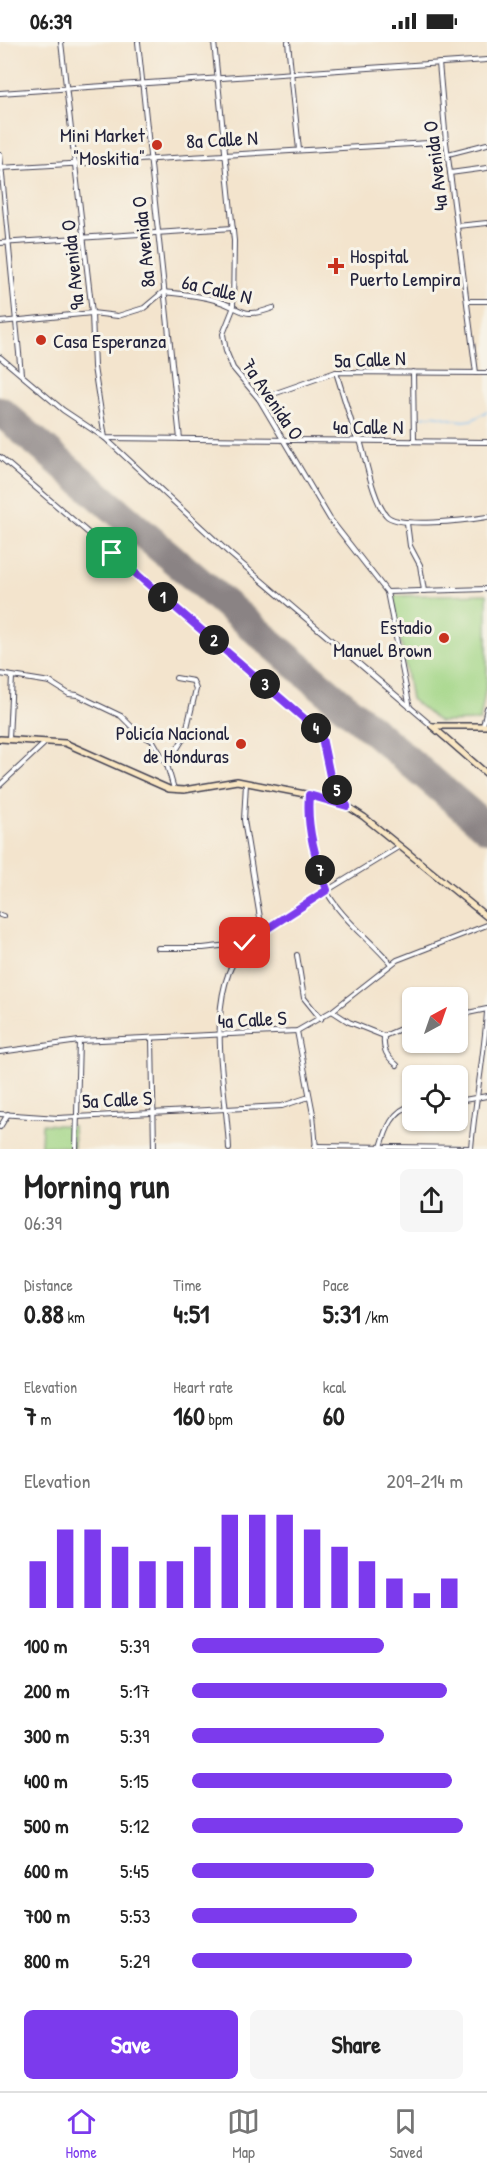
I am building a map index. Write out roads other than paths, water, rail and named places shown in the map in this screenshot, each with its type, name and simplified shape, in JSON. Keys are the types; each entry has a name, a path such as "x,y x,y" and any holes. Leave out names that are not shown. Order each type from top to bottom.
{"street":[{"name":"9a Avenida O","path":"61,42 85,237 94,367 105,438"},
{"name":"8a Avenida O","path":"138,42 180,438"},
{"name":"7a Avenida O","path":"214,42 233,228 233,309 223,334 226,351 233,368 259,399 330,519 387,591 410,708"},
{"path":"288,42 298,150"},
{"path":"0,93 487,60"},
{"name":"4a Avenida O","path":"439,63 446,142 476,373"},
{"name":"8a Calle N","path":"1,168 446,142"},
{"path":"448,154 487,144"},
{"path":"0,154 22,375"},
{"path":"450,173 487,168"},
{"path":"457,226 487,223"},
{"path":"0,243 233,228"},
{"name":"6a Calle N","path":"0,322 92,313 118,316 144,308 163,292 197,295 219,301 233,309 256,314 273,308"},
{"path":"467,301 487,301"},
{"path":"0,357 68,414 105,438 211,536 487,774"},
{"path":"336,372 380,506 387,517 407,523 487,517"},
{"name":"5a Calle N","path":"259,399 336,372 487,373"},
{"path":"413,372 414,440"},
{"name":"4a Calle N","path":"105,438 285,442 359,440 487,442"},
{"path":"0,457 321,733 330,776 347,806"},
{"path":"407,523 410,546 420,565 424,591"},
{"path":"387,591 487,589"},
{"path":"0,674 50,681 69,694 77,695 121,716 138,733 153,741 167,765 174,790"},
{"path":"9,739 12,677"},
{"path":"167,765 185,736 196,689 193,681 176,678"},
{"path":"432,726 485,726 487,708"},
{"path":"0,739 65,743 174,790 227,782 246,783 309,795 347,806 487,917"},
{"path":"0,785 47,742"},
{"path":"246,783 244,820 262,930"},
{"path":"309,795 309,823 316,860 332,902 391,964"},
{"path":"229,1149 228,1109 220,1036 225,981 245,943 262,930 400,846"},
{"name":"4a Calle S","path":"0,1052 79,1041 297,1031 321,1019 391,964 420,949 487,925"},
{"path":"158,948 202,948 245,943"},
{"path":"297,955 303,998 321,1019"},
{"path":"297,1031 316,1147 471,1149 476,1099 484,1058 487,1010 468,1013"},
{"path":"332,1011 349,1022 384,1036 402,1028"},
{"path":"384,1036 383,1047 387,1056 397,1065"},
{"path":"152,1038 154,1149"},
{"path":"76,1149 79,1041"},
{"path":"468,1100 487,1096"},
{"name":"5a Calle S","path":"0,1114 58,1118 77,1115 228,1109 282,1106 309,1097"},
{"path":"381,1147 388,1126 402,1110"},
{"path":"0,1127 8,1114"}],"waterway":[{"path":"423,417 434,416 464,421 474,419 487,411"}],"place":[{"name":"Mini Market \"Moskitia\"","path":"157,145"},
{"name":"Hospital Puerto Lempira","path":"336,266"},
{"name":"Casa Esperanza","path":"41,340"},
{"name":"Estadio Manuel Brown","path":"444,638"},
{"name":"Policía Nacional de Honduras","path":"241,744"}]}
